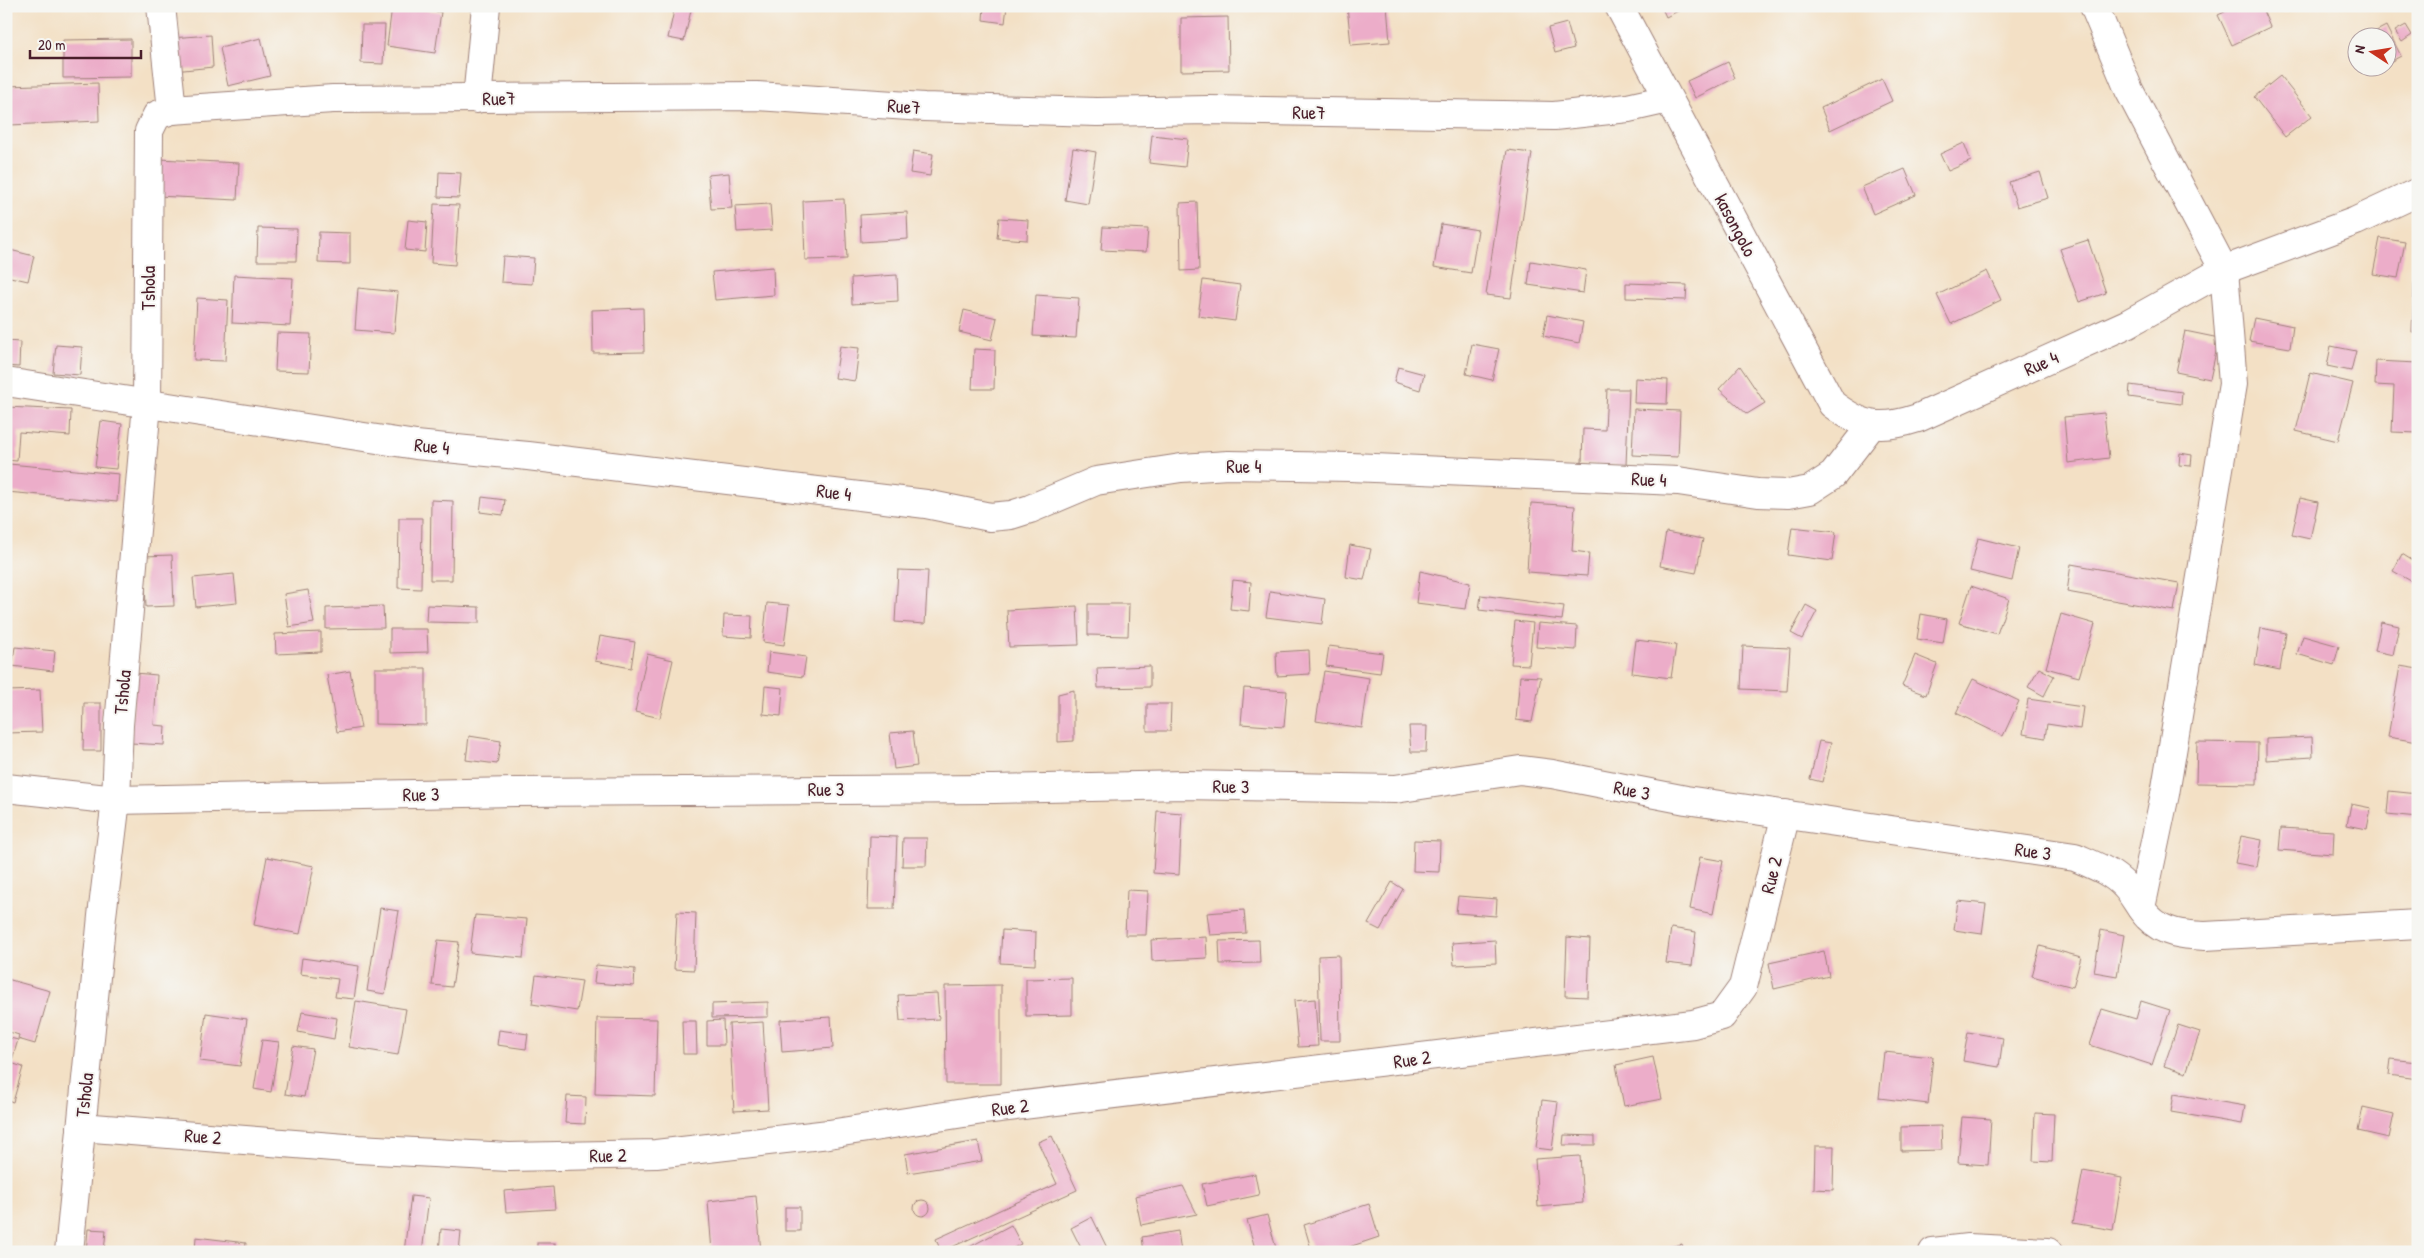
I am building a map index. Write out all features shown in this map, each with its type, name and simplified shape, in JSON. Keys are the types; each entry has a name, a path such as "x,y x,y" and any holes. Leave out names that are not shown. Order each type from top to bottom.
{"street":[{"path":"161,6 172,110"},
{"path":"477,99 486,6"},
{"name":"kasongolo","path":"1619,6 1832,404 1849,417 1871,426"},
{"path":"2094,6 2129,90 2224,270 2233,384 2165,794 2141,908"},
{"name":"Rue7","path":"172,110 333,98 477,99 757,96 924,107 1097,112 1209,110 1544,116 1628,108 1668,99"},
{"name":"Tshola","path":"69,1252 116,800 120,716 147,404 148,131 158,115 172,110"},
{"name":"Rue 4","path":"6,382 416,445 528,456 926,504 990,517 1030,509 1096,481 1181,468 1228,465 1361,468 1668,480 1758,493 1788,494 1810,490 1833,475 1871,426 1896,426 1918,418 2127,324 2224,270 2356,221 2418,192"},
{"name":"Rue 3","path":"6,788 116,800 516,792 984,789 1184,785 1395,789 1520,770 1552,774 1686,800 2075,857 2107,871 2126,886 2148,917 2163,929 2182,935 2205,936 2418,924"},
{"name":"Rue 2","path":"81,1127 358,1149 509,1157 656,1154 829,1134 984,1110 1693,1024 1722,1016 1743,987 1786,814"},
{"path":"1933,1252 1968,1248 2048,1252"}],"building":[{"path":"392,6 441,12 435,53 387,46"},
{"path":"675,6 692,6 684,41 668,38"},
{"path":"748,6 768,6 767,11"},
{"path":"984,6 1007,6 1005,23 983,20"},
{"path":"1347,6 1387,6 1390,42 1351,45"},
{"path":"1661,6 1688,6 1666,17"},
{"path":"2238,6 2261,6 2270,27 2232,45 2218,15"},
{"path":"1228,17 1229,70 1181,71 1181,18"},
{"path":"1567,23 1574,48 1555,53 1548,28"},
{"path":"362,25 385,25 383,64 361,63"},
{"path":"2406,25 2412,35 2402,42 2396,30"},
{"path":"211,35 213,67 174,71 171,38"},
{"path":"261,38 270,76 228,86 220,48"},
{"path":"131,39 131,77 63,78 63,40"},
{"path":"2396,46 2401,56 2396,59"},
{"path":"1728,62 1735,78 1695,98 1687,81"},
{"path":"2280,76 2312,116 2285,137 2254,97"},
{"path":"1882,79 1892,101 1830,130 1821,108"},
{"path":"98,83 99,121 10,125 11,165 6,165 6,86"},
{"path":"1152,135 1188,139 1185,167 1149,163"},
{"path":"1964,143 1971,161 1948,171 1940,154"},
{"path":"1073,148 1096,152 1088,204 1065,200"},
{"path":"1507,150 1532,153 1511,298 1486,295"},
{"path":"913,151 933,154 930,176 910,173"},
{"path":"159,159 239,163 237,200 157,196"},
{"path":"1905,169 1916,195 1873,214 1862,187"},
{"path":"439,172 461,173 459,198 438,197"},
{"path":"2040,172 2048,198 2017,207 2009,182"},
{"path":"729,173 732,208 711,209 708,175"},
{"path":"844,199 847,259 805,260 803,201"},
{"path":"1197,202 1199,270 1181,271 1180,203"},
{"path":"434,204 459,205 455,265 431,263"},
{"path":"770,204 772,230 737,232 735,206"},
{"path":"907,212 908,239 861,242 860,215"},
{"path":"999,218 1028,220 1027,240 997,238"},
{"path":"408,220 427,222 425,252 405,250"},
{"path":"1441,224 1478,230 1471,273 1434,267"},
{"path":"1103,227 1148,229 1146,252 1101,250"},
{"path":"258,228 297,229 296,261 257,261"},
{"path":"319,232 350,233 350,264 318,263"},
{"path":"2380,238 2405,242 2398,278 2373,274"},
{"path":"2088,240 2106,293 2079,302 2060,249"},
{"path":"6,249 34,256 28,281 6,276"},
{"path":"503,256 534,258 532,284 501,282"},
{"path":"1531,261 1586,270 1583,293 1528,285"},
{"path":"773,267 774,295 715,300 712,272"},
{"path":"1987,271 2001,300 1951,324 1937,295"},
{"path":"234,275 293,278 290,326 232,323"},
{"path":"897,275 898,301 852,304 851,278"},
{"path":"1203,280 1240,285 1235,321 1198,316"},
{"path":"1626,283 1687,285 1686,300 1626,298"},
{"path":"2414,283 2418,283 2418,332 2412,332"},
{"path":"358,288 398,292 394,333 355,330"},
{"path":"1036,295 1079,298 1076,338 1033,336"},
{"path":"197,298 228,300 225,361 194,360"},
{"path":"643,308 644,352 593,353 592,310"},
{"path":"964,310 997,318 992,340 959,332"},
{"path":"1547,315 1583,322 1579,343 1543,336"},
{"path":"2254,318 2293,326 2290,348 2249,341"},
{"path":"2185,331 2219,338 2210,379 2176,372"},
{"path":"277,333 311,334 309,372 275,371"},
{"path":"6,341 20,342 19,367 6,366"},
{"path":"1472,344 1499,349 1492,380 1466,374"},
{"path":"56,345 82,347 80,375 53,373"},
{"path":"840,346 859,348 855,381 835,378"},
{"path":"2331,346 2356,351 2351,371 2327,366"},
{"path":"974,349 995,350 994,389 972,389"},
{"path":"2376,361 2418,363 2418,433 2392,432 2394,386 2375,385"},
{"path":"1740,366 1765,403 1747,414 1719,389"},
{"path":"1398,367 1424,374 1420,390 1394,382"},
{"path":"2310,373 2353,383 2338,441 2296,431"},
{"path":"1635,378 1668,380 1667,404 1634,403"},
{"path":"2130,385 2182,392 2181,404 2129,397"},
{"path":"1607,389 1629,389 1626,465 1582,463 1583,429 1605,430"},
{"path":"6,407 71,410 70,436 19,432 17,461 6,460"},
{"path":"1634,409 1680,411 1678,457 1632,455"},
{"path":"2104,413 2109,458 2068,463 2064,417"},
{"path":"101,421 122,424 116,469 95,467"},
{"path":"2180,453 2192,455 2191,466 2179,465"},
{"path":"9,464 119,474 117,502 7,492"},
{"path":"482,497 505,500 503,515 480,512"},
{"path":"2300,498 2318,502 2310,539 2292,535"},
{"path":"431,500 453,501 452,580 430,580"},
{"path":"1531,503 1575,506 1572,551 1589,553 1587,576 1527,572"},
{"path":"399,518 422,518 421,589 398,588"},
{"path":"1792,527 1836,532 1832,561 1788,555"},
{"path":"1666,532 1703,539 1696,573 1660,566"},
{"path":"1978,538 2019,548 2012,581 1970,571"},
{"path":"1350,545 1371,549 1364,580 1346,577"},
{"path":"2402,554 2418,564 2418,585 2393,571"},
{"path":"172,555 174,606 146,607 144,556"},
{"path":"2071,564 2179,583 2174,611 2067,592"},
{"path":"898,570 928,571 925,624 895,622"},
{"path":"1420,571 1470,583 1466,609 1416,603"},
{"path":"234,574 237,603 196,607 193,578"},
{"path":"1233,580 1251,582 1249,611 1230,609"},
{"path":"1971,586 2009,599 1997,634 1959,623"},
{"path":"308,590 314,623 289,627 284,594"},
{"path":"1270,591 1325,599 1322,624 1266,617"},
{"path":"1481,595 1564,606 1562,620 1479,610"},
{"path":"767,603 789,605 784,645 763,642"},
{"path":"1088,604 1129,604 1128,636 1088,635"},
{"path":"427,605 479,607 479,623 426,622"},
{"path":"1806,605 1817,611 1802,639 1791,633"},
{"path":"383,606 384,628 326,629 326,608"},
{"path":"1077,606 1079,645 1009,647 1007,610"},
{"path":"1921,614 1947,619 1943,643 1917,639"},
{"path":"2061,614 2095,624 2079,677 2046,668"},
{"path":"724,615 752,616 751,638 723,636"},
{"path":"1515,621 1533,623 1529,665 1511,664"},
{"path":"2381,622 2399,626 2393,655 2375,651"},
{"path":"1538,623 1577,626 1576,650 1536,647"},
{"path":"2261,628 2286,633 2280,670 2255,665"},
{"path":"390,629 427,629 428,652 390,653"},
{"path":"321,632 321,652 276,654 275,634"},
{"path":"600,636 635,642 631,668 595,661"},
{"path":"2303,636 2339,646 2334,665 2297,654"},
{"path":"1636,640 1676,645 1671,678 1632,673"},
{"path":"1329,646 1383,653 1380,673 1326,666"},
{"path":"1743,646 1790,648 1787,691 1741,689"},
{"path":"15,647 55,651 53,671 12,666"},
{"path":"1309,650 1310,674 1277,676 1276,652"},
{"path":"769,652 806,657 803,677 767,672"},
{"path":"647,654 673,660 660,718 635,712"},
{"path":"1915,655 1937,664 1926,695 1902,686"},
{"path":"1150,666 1150,687 1098,688 1097,668"},
{"path":"2400,666 2418,669 2418,742 2388,737"},
{"path":"375,668 426,668 426,725 375,724"},
{"path":"2039,668 2054,676 2044,696 2028,687"},
{"path":"350,671 361,728 337,732 327,675"},
{"path":"1324,671 1369,678 1362,728 1316,721"},
{"path":"135,673 157,675 154,725 165,726 164,745 131,743"},
{"path":"1520,676 1541,677 1532,722 1516,720"},
{"path":"1973,679 2019,701 2003,736 1956,713"},
{"path":"765,686 783,688 781,716 763,714"},
{"path":"1244,688 1287,691 1284,727 1241,724"},
{"path":"40,690 42,732 6,733 6,691"},
{"path":"1074,690 1074,741 1058,742 1058,694"},
{"path":"2028,699 2083,707 2080,729 2047,724 2045,738 2023,734"},
{"path":"84,703 101,703 101,751 83,751"},
{"path":"1147,704 1171,704 1170,731 1147,731"},
{"path":"1409,726 1427,726 1426,752 1411,752"},
{"path":"913,731 917,766 894,769 890,733"},
{"path":"469,736 501,741 497,764 466,760"},
{"path":"2312,737 2313,757 2266,760 2266,739"},
{"path":"1819,741 1831,743 1822,782 1810,779"},
{"path":"2197,742 2258,743 2257,784 2196,783"},
{"path":"2389,791 2418,794 2418,817 2387,814"},
{"path":"2351,804 2371,808 2367,829 2347,825"},
{"path":"1157,811 1182,813 1179,875 1153,873"},
{"path":"2281,828 2334,831 2333,854 2279,850"},
{"path":"870,836 897,837 894,909 868,909"},
{"path":"2241,836 2262,840 2257,867 2235,863"},
{"path":"903,838 927,838 926,866 902,866"},
{"path":"1414,840 1440,841 1439,872 1413,871"},
{"path":"267,857 314,866 300,934 254,925"},
{"path":"1700,857 1723,861 1713,914 1690,909"},
{"path":"1392,882 1403,889 1380,930 1368,924"},
{"path":"1127,890 1148,891 1146,935 1125,935"},
{"path":"1458,896 1497,899 1496,916 1456,913"},
{"path":"1958,901 1986,904 1982,934 1954,930"},
{"path":"380,908 399,911 385,994 367,991"},
{"path":"1244,910 1246,933 1210,935 1207,913"},
{"path":"677,912 696,913 694,970 674,969"},
{"path":"475,915 527,919 523,958 470,953"},
{"path":"1671,928 1696,932 1692,966 1666,963"},
{"path":"1002,930 1036,932 1035,965 1000,963"},
{"path":"2101,930 2124,935 2117,976 2094,972"},
{"path":"1206,937 1207,958 1152,961 1151,940"},
{"path":"1567,937 1590,939 1588,997 1565,996"},
{"path":"438,940 459,942 452,987 432,985"},
{"path":"1259,940 1260,963 1220,964 1219,941"},
{"path":"1495,940 1496,963 1454,965 1452,943"},
{"path":"2040,946 2081,957 2073,987 2032,976"},
{"path":"1824,951 1829,976 1774,989 1769,963"},
{"path":"1339,955 1340,1041 1320,1041 1318,956"},
{"path":"302,958 359,966 354,999 335,997 338,979 300,974"},
{"path":"596,965 635,969 634,986 594,983"},
{"path":"536,975 582,981 577,1011 532,1004"},
{"path":"1072,978 1072,1015 1026,1016 1026,979"},
{"path":"7,979 50,991 35,1044 18,1039 19,1035 6,1031"},
{"path":"1001,985 1001,1084 946,1084 945,986"},
{"path":"937,993 939,1019 900,1021 898,995"},
{"path":"1315,999 1318,1046 1298,1047 1294,1001"},
{"path":"356,1001 406,1009 398,1055 349,1047"},
{"path":"2141,1001 2170,1010 2152,1065 2090,1045 2102,1009 2136,1019"},
{"path":"768,1002 768,1017 712,1018 712,1004"},
{"path":"302,1012 337,1018 334,1039 298,1032"},
{"path":"206,1013 247,1019 240,1066 200,1061"},
{"path":"831,1017 833,1048 782,1052 780,1020"},
{"path":"597,1018 657,1019 655,1096 595,1094"},
{"path":"723,1020 724,1045 707,1045 707,1021"},
{"path":"682,1021 696,1021 697,1054 683,1054"},
{"path":"763,1022 768,1109 734,1111 729,1024"},
{"path":"2178,1025 2200,1032 2186,1073 2164,1066"},
{"path":"499,1030 528,1034 526,1049 497,1045"},
{"path":"1968,1032 2003,1038 1999,1067 1963,1061"},
{"path":"6,1037 18,1040 11,1063 23,1067 13,1102 6,1100"},
{"path":"262,1040 279,1042 271,1092 254,1089"},
{"path":"293,1046 313,1049 304,1097 285,1094"},
{"path":"1884,1052 1933,1057 1928,1104 1879,1098"},
{"path":"1653,1057 1662,1099 1624,1106 1616,1065"},
{"path":"2391,1059 2418,1062 2418,1079 2389,1075"},
{"path":"2174,1094 2245,1106 2242,1124 2171,1112"},
{"path":"567,1096 586,1097 585,1124 565,1123"},
{"path":"1542,1100 1558,1102 1552,1150 1536,1148"},
{"path":"2363,1107 2394,1114 2389,1138 2358,1131"},
{"path":"2035,1113 2054,1114 2052,1162 2033,1161"},
{"path":"1962,1117 1991,1119 1988,1165 1958,1163"},
{"path":"1941,1126 1942,1150 1901,1151 1901,1127"},
{"path":"1564,1135 1595,1136 1595,1145 1563,1145"},
{"path":"1052,1136 1077,1190 941,1252 936,1239 1057,1184 1038,1142"},
{"path":"978,1141 982,1161 908,1173 905,1154"},
{"path":"1815,1146 1834,1146 1833,1190 1814,1189"},
{"path":"1580,1156 1583,1203 1538,1207 1535,1159"},
{"path":"2083,1171 2122,1178 2113,1230 2073,1223"},
{"path":"1255,1174 1259,1195 1207,1206 1202,1184"},
{"path":"1183,1186 1197,1214 1141,1225 1135,1196"},
{"path":"553,1187 555,1209 506,1212 504,1191"},
{"path":"411,1196 429,1198 422,1252 404,1252"},
{"path":"756,1196 761,1252 712,1252 708,1201"},
{"path":"919,1200 925,1200 930,1205 928,1214 919,1216 914,1211 914,1205"},
{"path":"1369,1204 1379,1237 1334,1252 1312,1252 1304,1225"},
{"path":"785,1207 800,1207 800,1231 785,1231"},
{"path":"1267,1215 1277,1252 1256,1252 1247,1220"},
{"path":"1092,1217 1109,1252 1083,1252 1071,1228"},
{"path":"1011,1225 1021,1244 1006,1252 960,1252"},
{"path":"88,1229 106,1230 104,1252 86,1252"},
{"path":"441,1229 461,1231 459,1252 439,1252"},
{"path":"1178,1231 1181,1252 1144,1252 1142,1237"},
{"path":"196,1237 246,1243 245,1252 195,1252"},
{"path":"537,1243 555,1243 555,1252 537,1252"},
{"path":"1682,1244 1684,1252 1652,1252 1652,1251"}]}
